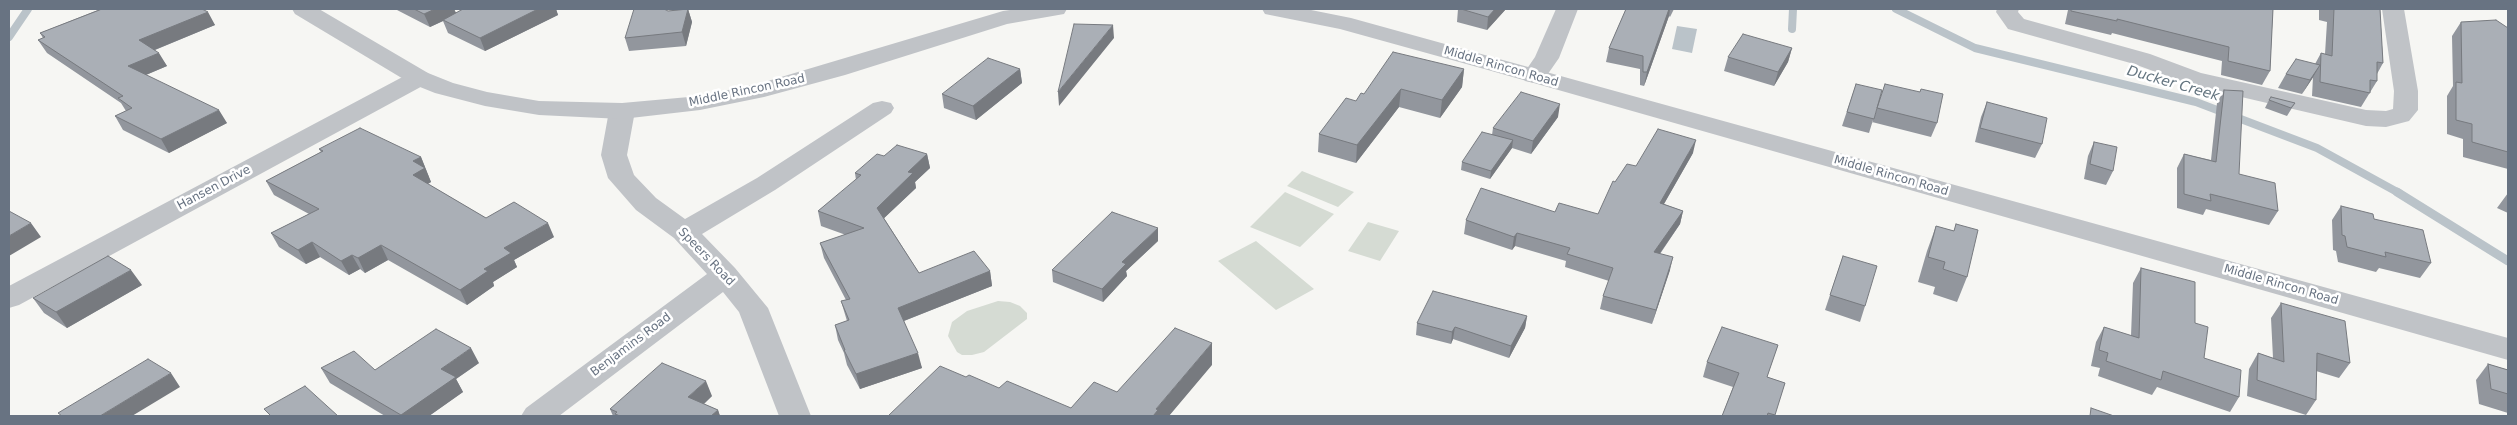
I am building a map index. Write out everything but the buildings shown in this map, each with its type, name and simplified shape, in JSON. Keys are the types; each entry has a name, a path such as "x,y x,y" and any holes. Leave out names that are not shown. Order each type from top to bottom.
{"street":[{"name":"Middle Rincon Road","path":"303,9 419,78 485,100 539,108 622,111 700,103 764,90 836,70 1004,18 1056,9"},
{"name":"Middle Rincon Road","path":"1273,9 1343,23 2508,349"},
{"path":"1534,76 1546,58 1567,9"},
{"path":"2008,9 2016,24 2142,59 2194,78 2366,118 2386,119 2400,116 2406,110 2406,92 2394,9"},
{"name":"Hansen Drive","path":"9,298 419,78"},
{"path":"684,232 766,184 882,108"},
{"name":"Speers Road","path":"622,111 614,155 621,178 646,204 684,232 753,308 795,416"},
{"name":"Benjamins Road","path":"537,416 725,275"}],"shaded area":[{"path":"1677,26 1697,29 1692,53 1672,49"},
{"path":"1302,171 1354,192 1338,207 1287,186"},
{"path":"1285,192 1334,214 1300,247 1250,227"},
{"path":"1368,222 1399,231 1380,261 1348,251"},
{"path":"1256,241 1314,289 1276,310 1218,261"},
{"path":"998,301 1010,302 1020,306 1027,313 1027,319 984,352 962,355 957,352 948,336 952,322 967,311"}],"waterway":[{"path":"9,37 28,9"},
{"path":"1792,29 1793,9"},
{"name":"Ducker Creek","path":"1896,9 1975,48 2196,102 2317,148 2399,193"},
{"name":"Ducker Creek","path":"2397,192 2508,261"}]}
